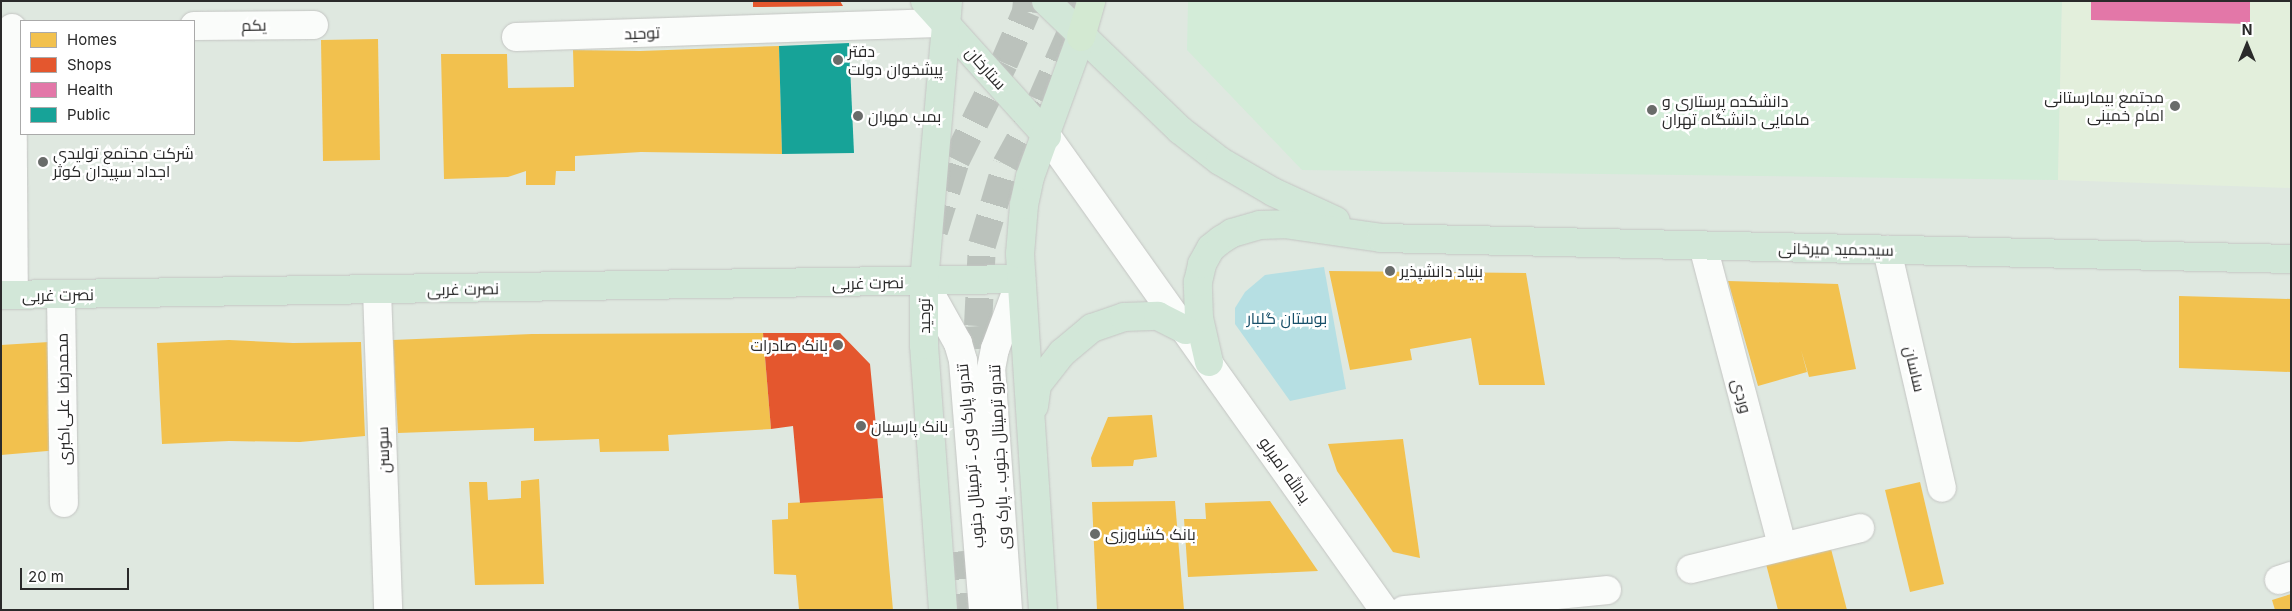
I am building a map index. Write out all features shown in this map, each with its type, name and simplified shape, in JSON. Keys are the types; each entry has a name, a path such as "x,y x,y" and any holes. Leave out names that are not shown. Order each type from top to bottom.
{"highway":[{"path":"1081,37 1091,1"}],"main road":[{"name":"ستارخان","path":"925,1 947,12 1047,136"},
{"path":"1046,1 1081,37 1180,130 1220,161 1296,204 1381,238"},
{"name":"توحید","path":"944,610 924,345 924,282 947,12"},
{"path":"1043,610 1020,254 1024,205 1032,172 1047,136 1081,37"},
{"path":"1209,362 1199,318 1198,282 1202,264 1212,248 1221,240 1232,233 1260,225 1284,224 1381,238"},
{"name":"سیدحمید میرخانی","path":"1381,238 2291,259"},
{"name":"نصرت غربی","path":"8,295 1021,280"},
{"path":"1032,424 1037,384 1062,353 1092,328 1124,318 1158,316 1186,330"}],"street":[{"name":"توحید","path":"516,37 947,12"},
{"name":"یکم","path":"195,26 314,25"},
{"path":"8,295 11,28"},
{"name":"یدالله امیرلو","path":"1047,136 1384,610"},
{"name":"وردی","path":"1702,246 1782,546"},
{"name":"ساسان","path":"1887,250 1942,488"},
{"name":"تندرو ترمینال جنوب ـ پارک وی","path":"1008,610 991,369 995,350 1021,280"},
{"name":"تندرو پارک وی ـ ترمینال جنوب","path":"924,282 958,343 963,361 983,610"},
{"name":"سوسن","path":"377,290 388,610"},
{"name":"محمدرضا علی‌اکبری","path":"61,294 64,504"},
{"path":"1691,569 1860,528"},
{"path":"1404,610 1607,590"}],"shaded area":[{"name":"دانشکده پرستاری و مامایی دانشگاه تهران","path":"1188,1 2062,1 2058,180 1302,170 1187,50"},
{"name":"مجتمع بیمارستانی امام خمینی","path":"2062,1 2291,1 2291,188 2058,180"}],"green space":[{"name":"بوستان گلبار","path":"1324,267 1346,389 1290,401 1235,324 1235,308 1245,292 1265,275"}],"building: Homes":[{"path":"378,39 380,160 323,161 321,40"},
{"path":"779,46 782,154 641,152 575,156 575,171 556,171 555,185 526,185 526,171 508,177 444,179 441,54 507,54 508,88 574,87 573,50 640,51"},
{"path":"1329,271 1526,273 1545,385 1479,385 1471,338 1410,349 1412,360 1350,370"},
{"path":"1728,281 1838,284 1856,369 1809,377 1801,350 1807,372 1758,386"},
{"path":"2179,296 2291,299 2291,372 2179,368"},
{"path":"763,333 771,429 668,435 669,451 600,452 599,439 534,441 534,428 398,433 393,340 532,334"},
{"path":"229,340 293,343 361,342 365,436 300,442 229,441 162,444 157,343"},
{"path":"49,342 59,450 1,455 1,345"},
{"path":"1152,415 1157,457 1134,460 1133,466 1092,467 1091,458 1108,417"},
{"path":"1403,439 1420,558 1393,552 1337,471 1328,444"},
{"path":"539,479 544,584 475,585 469,482 487,482 488,500 521,498 521,481"},
{"path":"1920,482 1944,584 1910,592 1885,490"},
{"path":"883,498 893,610 799,610 796,575 774,574 772,520 788,519 788,503"},
{"path":"1175,501 1184,610 1097,610 1092,502"},
{"path":"1270,501 1318,571 1188,577 1184,519 1206,519 1205,503"},
{"path":"1831,549 1847,610 1778,610 1766,564"},
{"path":"2291,594 2291,610 2275,610 2272,600"}],"building: Shops":[{"path":"753,1 840,1 843,6 753,7"},
{"path":"763,333 840,333 870,364 883,498 800,503 793,426 771,429"}],"building: Health":[{"path":"2091,1 2250,1 2250,24 2091,20"}],"building: Public":[{"path":"849,43 854,153 782,154 779,46"}],"tunnel":[{"path":"934,231 956,160 1004,63 1026,12 1027,1"},
{"path":"982,391 978,326 982,245 1006,165 1041,101 1073,28 1075,1"},
{"path":"952,552 957,610"}],"place":[{"name":"دفتر پیشخوان دولت","path":"838,60"},
{"name":"مجتمع بیمارستانی امام خمینی","path":"2175,106"},
{"name":"دانشکده پرستاری و مامایی دانشگاه تهران","path":"1652,110"},
{"name":"بمب مهران","path":"858,116"},
{"name":"شرکت مجتمع تولیدی اجداد سپیدان کوثر","path":"43,162"},
{"name":"بنیاد دانشپذیر","path":"1390,271"},
{"name":"بانک صادرات","path":"838,345"},
{"name":"بانک پارسیان","path":"861,426"},
{"name":"بانک کشاورزی","path":"1095,534"}]}
